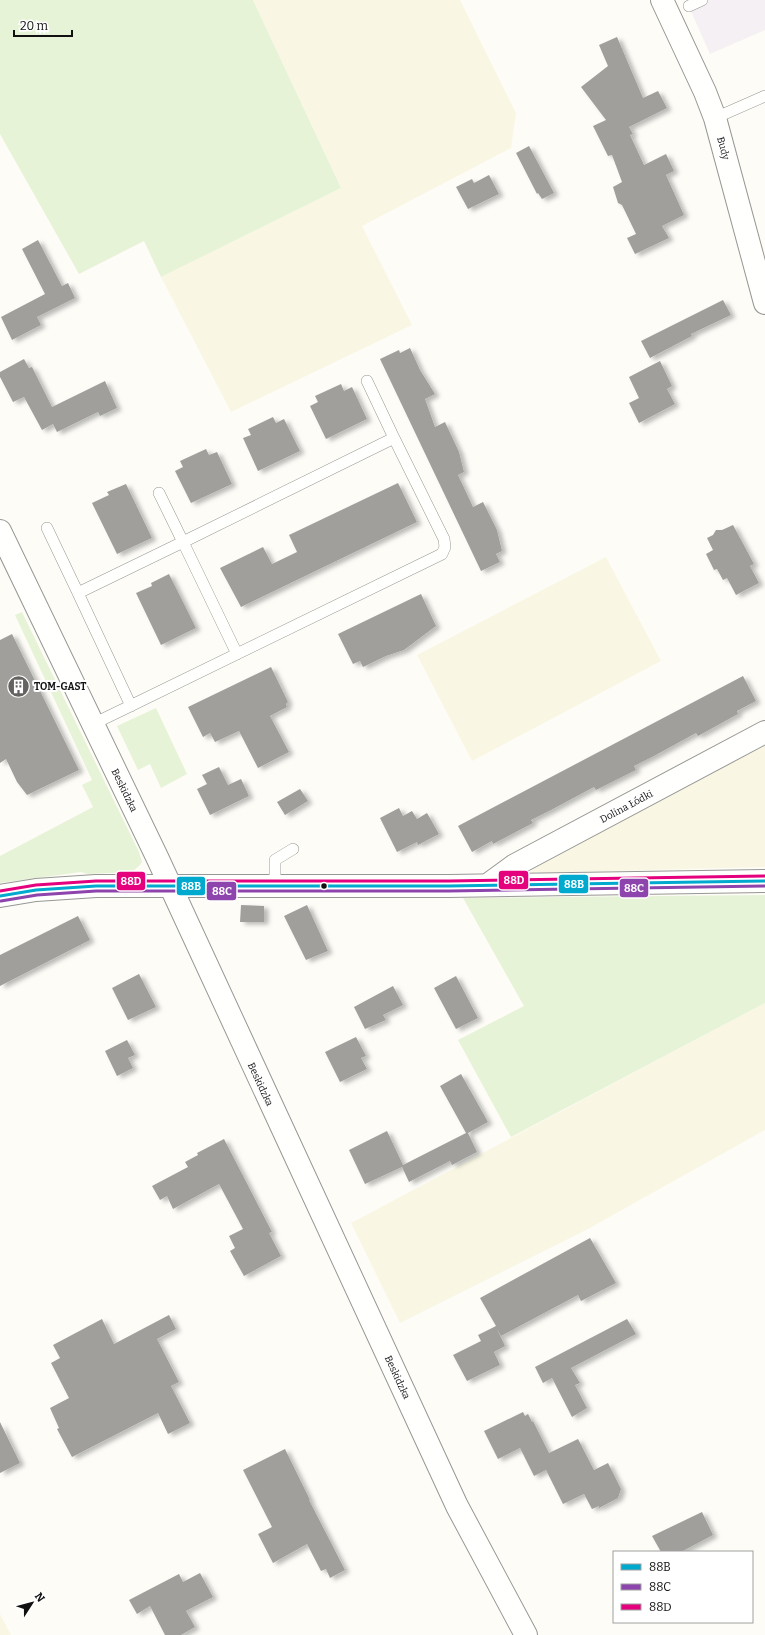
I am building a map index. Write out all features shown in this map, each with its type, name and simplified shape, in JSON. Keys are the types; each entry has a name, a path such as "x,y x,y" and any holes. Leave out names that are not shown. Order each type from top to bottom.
{"street":[{"name":"Budy","path":"662,0 705,92 715,118 763,292"},
{"name":"Beskidzka","path":"0,531 157,857 169,886 457,1506 526,1635"},
{"name":"Dolina Łódki","path":"489,884 515,865 765,732"},
{"path":"0,896 62,888 765,881"}],"lane":[{"path":"689,6 702,0"},
{"path":"715,118 765,96"},
{"path":"93,724 442,554 445,547 444,539 367,381"},
{"path":"78,593 394,438"},
{"path":"159,493 237,654"},
{"path":"47,528 131,706"},
{"path":"275,886 275,860 293,849"}],"shaded area":[{"path":"253,0 460,0 516,113 511,148 362,226 412,325 231,412 161,277 341,188"},
{"path":"686,0 765,0 765,30 710,54"},
{"path":"606,557 661,661 472,761 417,655"},
{"path":"765,741 765,867 531,873 529,866"},
{"path":"765,1003 765,1130 588,1229 400,1323 351,1223"},
{"path":"0,1614 11,1635 0,1635"}],"green space":[{"path":"0,0 253,0 341,188 161,277 144,241 79,274 0,134"},
{"path":"22,612 139,852 142,862 132,872 88,874 81,872 0,883 0,856 93,807 82,785 92,780 15,615"},
{"path":"156,708 187,774 161,788 150,764 138,770 117,726"},
{"path":"765,895 765,1003 511,1137 458,1040 524,1006 463,898"}],"building":[{"path":"617,37 643,98 658,91 667,108 629,127 633,134 630,135 644,165 666,154 674,171 666,175 684,215 662,226 669,238 635,254 627,238 636,234 622,205 618,203 613,187 622,182 612,155 608,156 593,126 606,120 581,87 608,66 599,45"},
{"path":"529,146 554,193 542,199 538,193 537,194 516,153"},
{"path":"489,175 499,194 468,209 456,187 472,179 474,183"},
{"path":"38,240 62,286 68,283 75,298 37,317 41,325 12,340 1,317 45,294 22,249"},
{"path":"723,300 731,315 691,334 692,336 650,358 641,341"},
{"path":"410,348 420,370 435,394 425,399 435,427 445,422 459,452 464,472 458,475 473,507 483,502 497,530 502,551 496,554 500,562 481,571 380,359 399,350 400,353"},
{"path":"24,359 29,368 32,367 52,407 105,381 117,408 100,416 98,412 57,432 53,424 42,430 24,397 13,402 0,377 0,372"},
{"path":"660,361 672,386 667,389 675,404 639,423 629,403 639,398 629,377"},
{"path":"341,384 344,391 352,387 367,419 326,439 310,406 318,402 315,396"},
{"path":"273,417 276,423 284,419 300,451 258,471 243,438 251,435 248,429"},
{"path":"206,449 209,455 217,452 232,484 191,503 175,471 183,467 180,461"},
{"path":"398,483 417,522 241,607 220,568 263,547 272,564 297,552 289,535"},
{"path":"126,484 152,538 117,554 92,503 109,495 107,492"},
{"path":"733,525 754,564 750,566 759,583 736,595 727,578 723,580 717,569 714,570 706,554 713,550 707,538 713,535 716,530 722,530"},
{"path":"169,574 196,628 161,645 136,593 152,586 151,583"},
{"path":"421,594 436,626 404,650 386,656 363,667 360,661 353,664 338,634"},
{"name":"TOM-GAST","path":"12,634 79,770 27,795 17,782 6,759 0,763 0,640"},
{"path":"271,667 288,702 286,704 287,707 270,716 289,752 258,768 239,731 215,742 210,733 203,737 188,707"},
{"path":"743,676 756,701 737,711 738,714 698,736 696,733 634,766 636,770 596,790 594,787 531,820 533,823 493,844 492,841 472,852 458,826"},
{"path":"219,767 228,785 241,779 249,796 210,815 197,789 207,784 202,775"},
{"path":"300,789 308,801 285,815 277,802"},
{"path":"399,808 403,816 412,811 417,819 427,813 439,834 418,845 417,842 397,852 380,818"},
{"path":"241,905 264,906 264,922 240,922"},
{"path":"307,905 328,951 306,960 284,916"},
{"path":"78,916 90,940 0,986 0,955"},
{"path":"139,974 156,1007 128,1020 112,988"},
{"path":"456,976 478,1018 456,1029 434,988"},
{"path":"393,986 403,1005 383,1015 386,1020 365,1029 354,1007"},
{"path":"356,1037 366,1056 361,1058 367,1069 340,1082 325,1052"},
{"path":"127,1040 135,1055 128,1058 133,1068 117,1076 105,1051"},
{"path":"461,1074 488,1122 468,1133 477,1152 452,1165 450,1161 409,1182 402,1167 365,1184 349,1150 387,1131 403,1165 466,1133 440,1086"},
{"path":"224,1139 272,1232 269,1233 281,1256 244,1276 230,1251 235,1248 229,1236 243,1229 219,1184 173,1209 167,1196 160,1200 152,1186 188,1167 185,1162 198,1155 197,1153"},
{"path":"590,1238 616,1283 581,1301 578,1295 501,1336 497,1329 505,1346 494,1352 500,1365 467,1381 453,1355 481,1341 478,1335 496,1326 480,1298"},
{"path":"169,1315 176,1329 157,1339 179,1382 171,1386 190,1423 168,1434 158,1413 72,1457 57,1429 59,1428 50,1408 69,1398 51,1363 60,1358 53,1345 102,1319 114,1344"},
{"path":"627,1319 636,1334 571,1368 580,1383 575,1385 587,1408 572,1417 552,1378 543,1383 535,1367"},
{"path":"523,1412 525,1416 528,1414 532,1422 533,1421 549,1453 578,1439 594,1470 608,1463 621,1489 618,1498 599,1508 599,1506 592,1509 584,1494 563,1504 546,1470 534,1476 520,1448 498,1459 484,1431"},
{"path":"0,1422 20,1463 0,1473"},
{"path":"285,1449 345,1570 330,1578 326,1569 321,1571 307,1544 273,1563 258,1534 272,1527 243,1470"},
{"path":"702,1512 713,1535 683,1551 660,1551 652,1536"},
{"path":"200,1573 213,1597 186,1611 195,1627 181,1635 165,1635 150,1606 137,1614 129,1600 179,1574 183,1582"}],"transit line":[{"name":"88D","path":"0,891 36,885 96,881 449,881 765,876"},
{"name":"88B","path":"0,896 36,890 96,886 449,886 765,881"},
{"name":"88C","path":"1,901 37,895 96,891 449,891 765,886"}],"place":[{"name":"TOM-GAST","path":"19,686"}]}
